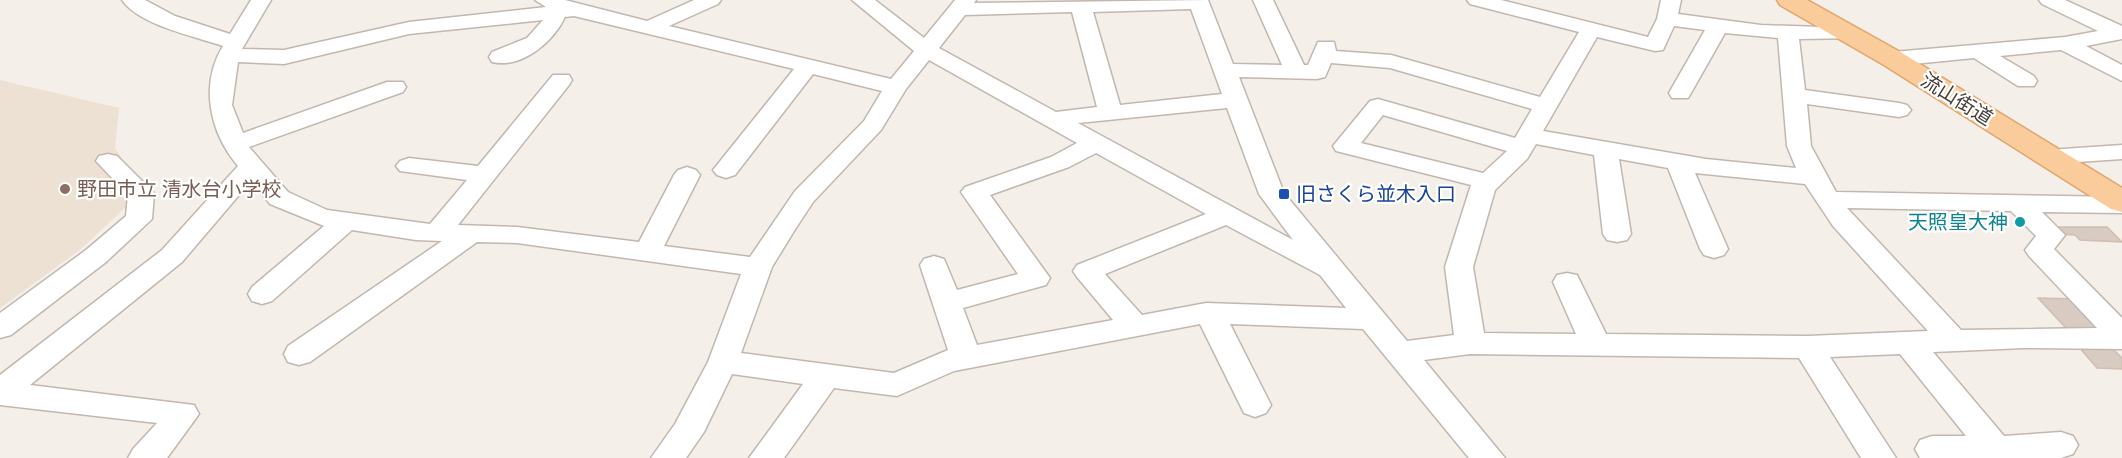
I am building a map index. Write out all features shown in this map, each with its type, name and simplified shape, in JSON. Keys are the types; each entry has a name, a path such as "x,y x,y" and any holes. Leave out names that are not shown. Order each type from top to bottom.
{"main road":[{"name":"流山街道","path":"1789,0 1893,59 2122,204"}],"street":[{"path":"132,0 143,9 232,49 284,57 409,28 559,7 896,87"},
{"path":"261,0 232,49 220,89 220,105 243,155 279,198 321,217 346,221 436,233 517,235 758,267"},
{"path":"648,28 711,0"},
{"path":"862,0 926,50 1333,273"},
{"path":"1263,0 1296,72"},
{"path":"1477,0 1655,45 1669,9 1718,26 1788,33 1850,34"},
{"path":"2049,0 2121,33"},
{"path":"668,458 687,432 723,362 758,267 804,197 873,124 896,87 963,4 1081,6 1198,2 1272,194 1333,273 1374,319 1488,458"},
{"path":"1081,6 1111,114"},
{"path":"500,57 529,49 549,31 559,7"},
{"path":"1680,93 1718,26"},
{"path":"1470,343 1459,267 1483,187 1526,142 1591,29"},
{"path":"1788,33 1799,146 1812,177 1842,220 1954,341"},
{"path":"1893,59 2065,43 2121,33"},
{"path":"2065,43 2122,74"},
{"path":"1223,70 1317,72 1325,51 1391,62 1546,106"},
{"path":"1979,52 2026,81"},
{"path":"726,170 808,66"},
{"path":"436,233 561,80"},
{"path":"0,392 172,256 243,155 395,87"},
{"path":"1795,95 1899,110"},
{"path":"1053,119 1234,100"},
{"path":"1489,182 1345,146 1378,106 1526,142 1605,148 1746,172 1812,177"},
{"path":"945,303 1036,278 974,192 1060,162 1096,143"},
{"path":"1605,148 1617,234"},
{"path":"2048,157 2122,152"},
{"path":"0,328 96,256 139,219 141,193 108,160"},
{"path":"1678,161 1714,249"},
{"path":"409,166 484,174"},
{"path":"648,251 687,175"},
{"path":"1828,200 2122,204"},
{"path":"2018,203 2051,235 2040,250 2122,337"},
{"path":"1134,325 1087,271 1228,215"},
{"path":"262,294 346,221"},
{"path":"298,354 472,233"},
{"path":"934,265 945,303 966,358"},
{"path":"1567,282 1596,345"},
{"path":"723,362 897,385 947,361 1134,325 1210,313 1374,319"},
{"path":"1210,313 1255,405"},
{"path":"1401,353 1470,343 1808,347 2024,338 2122,337"},
{"path":"1908,343 1996,449"},
{"path":"1808,347 1879,458"},
{"path":"766,458 826,376"},
{"path":"0,392 183,414 159,446 145,458"},
{"path":"1939,458 1932,449 2061,446"}],"shaded area":[{"name":"野田市立 清水台小学校","path":"0,80 119,108 115,148 132,174 129,204 81,249 0,308"}],"building":[{"path":"2048,227 2107,227 2122,242 2080,240 2075,235 2057,234"},
{"path":"2038,298 2076,299 2109,330 2066,328"},
{"path":"2078,346 2112,348 2122,358 2122,369 2097,368"}],"place":[{"name":"野田市立 清水台小学校","path":"65,189"},
{"name":"旧さくら並木入口","path":"1284,194"},
{"name":"天照皇大神","path":"2020,222"}]}
